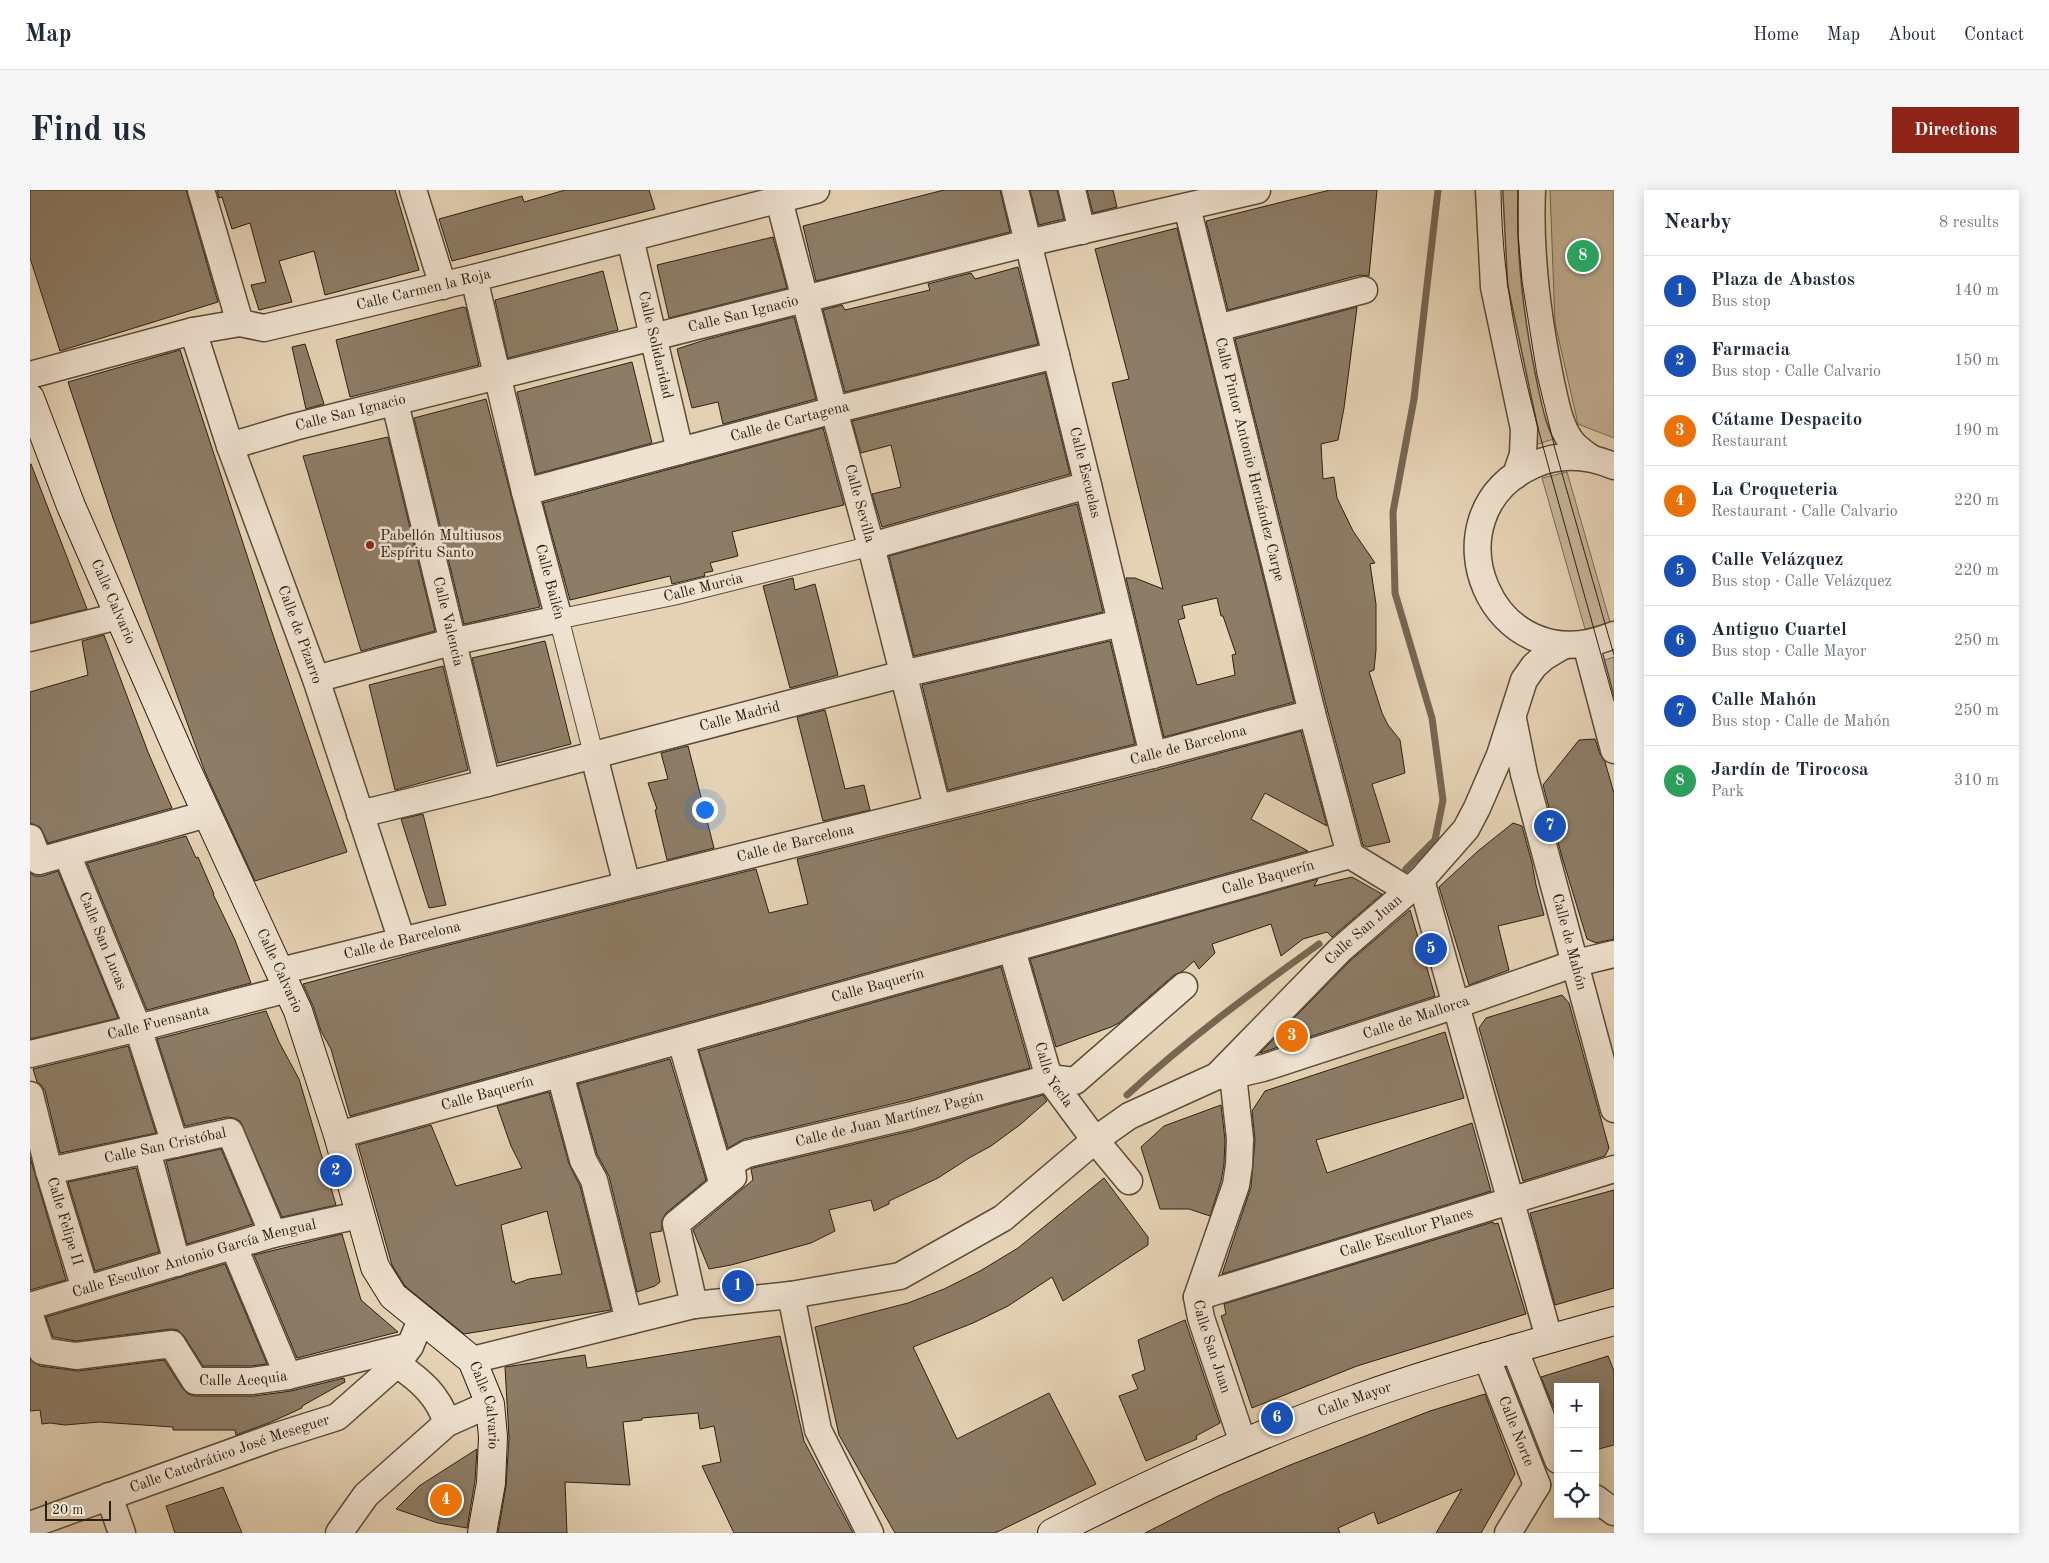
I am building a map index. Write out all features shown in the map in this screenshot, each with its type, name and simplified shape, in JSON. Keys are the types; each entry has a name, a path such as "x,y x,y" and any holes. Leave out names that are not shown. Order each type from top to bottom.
{"main road":[{"name":"Calle Calvario","path":"30,398 71,506 119,616 207,814 298,1011 338,1135 375,1267 393,1296 472,1360 490,1404 493,1437 491,1482 482,1533"},
{"name":"Calle Mayor","path":"1062,1531 1168,1477 1243,1444 1353,1400 1486,1356 1614,1320"}],"street":[{"path":"201,190 240,323"},
{"path":"413,190 443,286"},
{"name":"Calle Carmen la Roja","path":"30,375 193,332 240,323 264,328 443,286 816,190"},
{"name":"Calle Escuelas","path":"1015,190 1153,755"},
{"path":"1072,190 1082,231"},
{"name":"Calle San Ignacio","path":"230,446 294,428 1028,243 1257,190"},
{"path":"1489,190 1494,287 1524,429 1523,454 1516,474"},
{"path":"1532,190 1534,280 1550,377 1565,430 1577,447 1602,462"},
{"name":"Calle Sevilla","path":"779,200 938,807"},
{"name":"Calle Pintor Antonio Hernández Carpe","path":"1187,207 1312,713 1350,856"},
{"name":"Calle Solidaridad","path":"630,238 680,451"},
{"name":"Calle Bailén","path":"474,278 525,492 628,885"},
{"path":"1217,328 1364,290"},
{"name":"Calle de Pizarro","path":"193,332 230,446 316,679 402,941"},
{"name":"Calle de Cartagena","path":"525,492 834,410 1056,355"},
{"name":"Calle Valencia","path":"395,403 451,642 487,784"},
{"path":"1602,462 1565,456 1552,458 1516,474 1491,501 1483,518 1478,554 1480,572 1486,590 1495,606 1507,619 1517,628 1540,640 1575,644 1614,750"},
{"name":"Calle Murcia","path":"316,679 451,642 675,595 871,546 1088,485"},
{"path":"30,638 119,616"},
{"name":"Calle San Juan","path":"1507,619 1519,650 1524,680"},
{"name":"Calle Madrid","path":"360,814 487,784 903,674 1121,623"},
{"name":"Calle San Juan","path":"472,1360 694,1305 791,1295 900,1276 1003,1218 1094,1140 1129,1116 1225,1075 1340,950 1414,886 1466,829 1490,777 1513,718 1524,680 1534,666 1544,657 1575,644 1614,635"},
{"name":"Calle de Barcelona","path":"284,980 402,941 1153,755 1312,713"},
{"name":"Calle de Mahón","path":"1513,718 1524,774 1614,1109"},
{"path":"1490,777 1503,771 1524,774"},
{"path":"30,838 39,861 207,814"},
{"name":"Calle San Lucas","path":"67,854 138,1028 175,1144"},
{"path":"1350,856 1414,886 1456,1005 1549,1338"},
{"name":"Calle Baquerín","path":"338,1135 1350,856"},
{"name":"Calle Yecla","path":"1012,950 1049,1078 1094,1140 1129,1181"},
{"name":"Calle de Mallorca","path":"1225,1075 1263,1068 1456,1005 1576,963 1614,954"},
{"name":"Calle Fuensanta","path":"30,1054 138,1028 284,980"},
{"name":"Calle de Juan Martínez Pagán","path":"694,1305 676,1224 733,1177 731,1163 747,1154 912,1115 1049,1078 1075,1082 1184,986"},
{"path":"681,1041 723,1185"},
{"path":"560,1074 583,1160 594,1180 628,1322"},
{"name":"Calle San Juan","path":"1225,1075 1240,1139 1236,1185 1197,1297 1201,1318 1243,1444"},
{"name":"Calle Felipe II","path":"30,1095 49,1172 85,1289"},
{"name":"Calle San Cristóbal","path":"49,1172 230,1132 273,1234"},
{"path":"146,1150 177,1263"},
{"name":"Calle Escultor Planes","path":"1197,1297 1614,1169"},
{"name":"Calle Escultor Antonio García Mengual","path":"30,1306 273,1234 359,1214"},
{"path":"234,1247 288,1376"},
{"path":"791,1295 818,1430 870,1533"},
{"name":"Calle Acequia","path":"30,1316 42,1351 76,1356 172,1344 195,1381 252,1381 404,1355"},
{"name":"Calle Catedrático José Meseguer","path":"30,1525 274,1436 337,1416 404,1355 421,1320"},
{"name":"Calle Norte","path":"1514,1348 1554,1450"},
{"path":"404,1355 421,1381 442,1406 448,1424"},
{"name":"Calle Norte","path":"1486,1356 1547,1481"},
{"path":"339,1533 366,1495 448,1424 490,1404"},
{"path":"1508,1533 1547,1481"},
{"path":"109,1496 122,1533"},
{"path":"1599,1501 1614,1512"}],"shaded area":[{"path":"1495,190 1527,190 1560,437 1535,445 1519,384"},
{"path":"1550,190 1614,190 1614,438 1578,424 1555,323"},
{"path":"1567,472 1610,622 1585,629 1542,478"},
{"path":"1614,657 1614,726 1596,663"}],"building":[{"path":"30,190 186,190 218,302 60,351 30,258"},
{"path":"217,190 395,190 419,270 325,295 314,251 279,261 292,302 259,310 251,285 266,282 250,223 232,229 222,197 219,198"},
{"path":"565,190 649,190 655,209 452,261 439,219 522,196 524,202"},
{"path":"944,190 1000,190 1010,232 816,281 803,226"},
{"path":"1030,190 1057,190 1064,219 1039,225"},
{"path":"1087,190 1113,190 1117,207 1093,213"},
{"path":"1330,190 1377,190 1369,276 1360,275 1228,310 1206,221"},
{"path":"1177,228 1294,702 1164,737 1126,578 1135,578 1163,589 1112,383 1129,379 1095,249","holes":["1217,598 1221,616 1223,616 1236,654 1232,655 1235,675 1197,685 1178,620 1185,618 1182,606"]},
{"path":"773,237 787,288 669,318 657,265"},
{"path":"1018,267 1038,344 845,392 823,310 842,305 845,310 930,290 928,284 971,273 975,279"},
{"path":"603,271 618,330 508,358 495,300"},
{"path":"463,307 466,308 479,365 350,397 336,340"},
{"path":"1357,307 1338,440 1321,444 1323,479 1334,477 1337,498 1353,531 1375,563 1370,564 1376,604 1376,650 1374,670 1369,672 1382,713 1388,725 1400,740 1405,773 1372,784 1390,842 1367,847 1363,845 1327,709 1235,339"},
{"path":"794,317 816,399 723,424 718,402 692,408 677,349"},
{"path":"305,344 324,404 306,409 292,347"},
{"path":"180,350 272,632 347,852 255,881 205,772 113,518 68,382"},
{"path":"632,362 652,443 536,474 517,392"},
{"path":"1045,373 1070,474 882,527 872,494 901,487 891,445 861,453 852,421"},
{"path":"486,399 540,607 464,624 414,418"},
{"path":"823,428 844,505 732,532 738,556 710,563 713,571 704,573 705,576 672,584 670,576 570,600 543,503"},
{"name":"Pabellón Multiusos Espíritu Santo","path":"388,437 435,631 361,651 303,456"},
{"path":"30,464 87,609 30,623"},
{"path":"1077,504 1103,612 914,656 889,556"},
{"path":"793,578 795,590 815,584 838,675 790,688 763,586"},
{"path":"104,635 148,752 172,808 48,843 40,827 30,823 30,692 88,675 82,641"},
{"path":"545,641 571,744 498,763 472,658"},
{"path":"1110,641 1135,744 948,790 922,685"},
{"path":"443,666 468,770 395,790 369,685"},
{"path":"825,710 845,789 864,785 870,810 823,821 797,717"},
{"path":"1301,731 1327,826 1265,793 1251,819 1308,851 350,1116 331,1049 321,1031 303,984 428,950 756,869 769,913 808,904 797,859 1157,770"},
{"path":"1595,739 1605,762 1614,793 1614,939 1596,943 1587,939 1562,857 1543,785 1579,740"},
{"path":"688,746 714,848 667,860 655,810 657,809 648,783 668,779 661,753"},
{"path":"423,814 446,905 429,908 401,819"},
{"path":"1513,823 1522,826 1544,915 1498,926 1509,970 1469,985 1439,887 1478,851"},
{"path":"186,836 196,858 198,857 235,940 251,983 147,1010 87,863"},
{"path":"58,871 118,1018 30,1039 30,873 35,876 43,876"},
{"path":"1352,877 1382,894 1332,937 1327,932 1303,939 1281,956 1271,924 1212,944 1215,953 1199,969 1194,961 1183,971 1174,975 1119,1023 1056,1047 1030,959 1318,879 1314,886"},
{"path":"1410,910 1435,996 1260,1053 1350,961"},
{"path":"1001,967 1030,1068 908,1100 744,1139 728,1148 699,1051"},
{"path":"1562,995 1569,1003 1609,1148 1605,1156 1523,1181 1479,1028 1486,1018"},
{"path":"266,1011 279,1042 299,1079 336,1205 282,1217 240,1121 227,1117 185,1126 157,1039"},
{"path":"1445,1032 1464,1098 1316,1140 1327,1173 1472,1123 1491,1191 1222,1274 1251,1187 1255,1140 1252,1111 1265,1091"},
{"path":"128,1046 156,1133 60,1153 45,1091 37,1082 33,1069"},
{"path":"670,1059 706,1180 666,1213 662,1220 662,1231 650,1233 660,1282 655,1286 637,1292 609,1176 597,1154 578,1084"},
{"path":"549,1092 569,1164 580,1186 611,1310 464,1334 405,1286 392,1265 358,1145 431,1125 456,1186 522,1168 511,1146 497,1106","holes":["547,1211 562,1274 529,1279 515,1284 514,1281 512,1282 501,1225"]},
{"path":"1043,1095 1047,1101 1021,1124 991,1146 938,1178 889,1201 889,1204 874,1211 871,1200 829,1210 835,1231 811,1243 731,1265 709,1269 693,1230 753,1180 751,1169 915,1130"},
{"path":"1221,1105 1225,1140 1224,1164 1221,1181 1210,1216 1189,1209 1160,1209 1141,1147 1164,1126"},
{"path":"221,1149 253,1224 187,1244 166,1161"},
{"path":"30,1157 66,1280 30,1290"},
{"path":"136,1168 159,1252 95,1271 68,1182"},
{"path":"1104,1178 1148,1237 1148,1245 1063,1301 1052,1277 1008,1306 973,1323 913,1347 957,1439 1049,1393 1096,1484 995,1533 895,1533 839,1435 815,1327 908,1303 944,1289 980,1271 1018,1248"},
{"path":"1614,1190 1614,1288 1555,1305 1530,1213"},
{"path":"1493,1222 1494,1224 1498,1223 1526,1314 1357,1366 1252,1408 1221,1316 1226,1314 1224,1304"},
{"path":"342,1234 361,1300 398,1332 297,1358 254,1255"},
{"path":"225,1264 267,1364 203,1366 184,1336 178,1330 171,1329 76,1341 53,1337 46,1317"},
{"path":"1185,1320 1220,1423 1196,1436 1197,1439 1146,1461 1119,1396 1138,1389 1132,1375 1145,1370 1138,1340"},
{"path":"780,1336 804,1441 853,1533 734,1533 702,1466 721,1462 714,1426 700,1429 698,1413 642,1418 642,1420 623,1422 630,1485 565,1482 567,1533 498,1533 506,1486 509,1438 505,1367 585,1355 587,1368"},
{"path":"1608,1356 1614,1371 1614,1445 1599,1449 1599,1383 1554,1383 1554,1408 1541,1377"},
{"path":"30,1359 40,1366 78,1371 164,1360 183,1389 188,1394 195,1396 254,1396 291,1391 344,1378 345,1382 302,1406 302,1408 236,1435 235,1430 173,1430 173,1427 99,1422 65,1425 42,1424 40,1410 30,1411"},
{"path":"1485,1394 1515,1474 1481,1533 1436,1533 1462,1489 1378,1524 1374,1512 1338,1528 1340,1533 1145,1533 1218,1496 1290,1465 1430,1411"},
{"path":"477,1449 475,1481 467,1528 438,1523 396,1509 419,1486"},
{"path":"223,1487 242,1533 175,1533 166,1506"}],"waterway":[{"path":"1406,869 1435,840 1443,800 1432,718 1395,593 1393,512 1414,399 1438,190"},
{"path":"1127,1095 1221,1016 1319,944"}],"tram line":[{"path":"1501,190 1505,264 1523,367 1550,472 1614,701"},
{"path":"1518,190 1518,234 1522,281 1537,375 1555,449 1614,655"}],"place":[{"name":"Jardín de Tirocosa","path":"1583,256"},
{"name":"Pabellón Multiusos Espíritu Santo","path":"370,545"},
{"name":"Calle Mahón","path":"1550,826"},
{"name":"Calle Velázquez","path":"1431,949"},
{"name":"Cátame Despacito","path":"1292,1036"},
{"name":"Farmacia","path":"336,1171"},
{"name":"Plaza de Abastos","path":"738,1286"},
{"name":"Antiguo Cuartel","path":"1277,1418"},
{"name":"La Croqueteria","path":"446,1500"}]}
